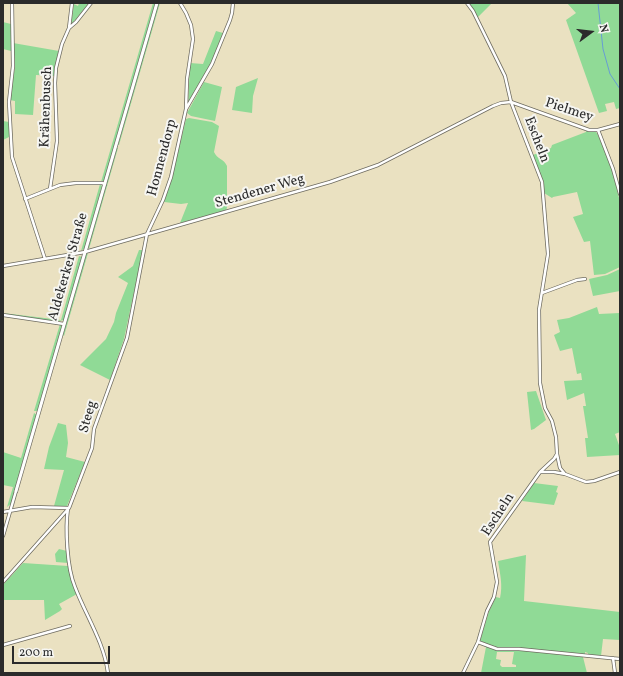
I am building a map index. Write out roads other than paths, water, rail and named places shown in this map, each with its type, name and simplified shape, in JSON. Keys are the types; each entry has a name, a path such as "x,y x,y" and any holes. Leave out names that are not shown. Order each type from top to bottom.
{"street":[{"path":"12,3 14,66 9,102 12,157 45,259"},
{"name":"Krähenbusch","path":"50,189 57,141 55,83 56,68 62,44 69,28 72,3"},
{"name":"Krähenbusch","path":"69,28 76,22 91,3"},
{"name":"Aldekerker Straße","path":"3,536 157,3"},
{"name":"Honnendorp","path":"148,234 171,177 186,109 187,79 193,39 191,25 180,3"},
{"name":"Honnendorp","path":"186,109 212,64 231,17 233,3"},
{"name":"Escheln","path":"467,3 473,11 505,76 511,102 542,182 548,254 539,310 540,383 545,408 552,421 556,437 560,468 565,474"},
{"name":"Pielmey","path":"511,102 589,130 598,130 620,124"},
{"name":"Stendener Weg","path":"3,266 85,252 356,174 378,165 493,106 511,102"},
{"path":"598,130 613,169 620,194"},
{"path":"25,198 60,185 76,183 105,184"},
{"name":"Steeg","path":"3,582 68,508 92,448 94,429 127,338 148,234"},
{"path":"541,293 577,280 585,279"},
{"path":"3,315 64,324"},
{"name":"Escheln","path":"463,673 478,642 487,611 494,597 497,582 490,542 540,472 554,459 557,454"},
{"path":"540,472 565,474 586,482 594,481 620,472"},
{"path":"3,512 32,507 68,508 67,518 70,570 75,587 101,644 108,673"},
{"path":"3,645 70,626"},
{"path":"478,642 497,649 519,649 620,659"},
{"path":"613,658 615,673"}],"waterway":[{"path":"598,3 603,49 610,74 620,89"}]}
